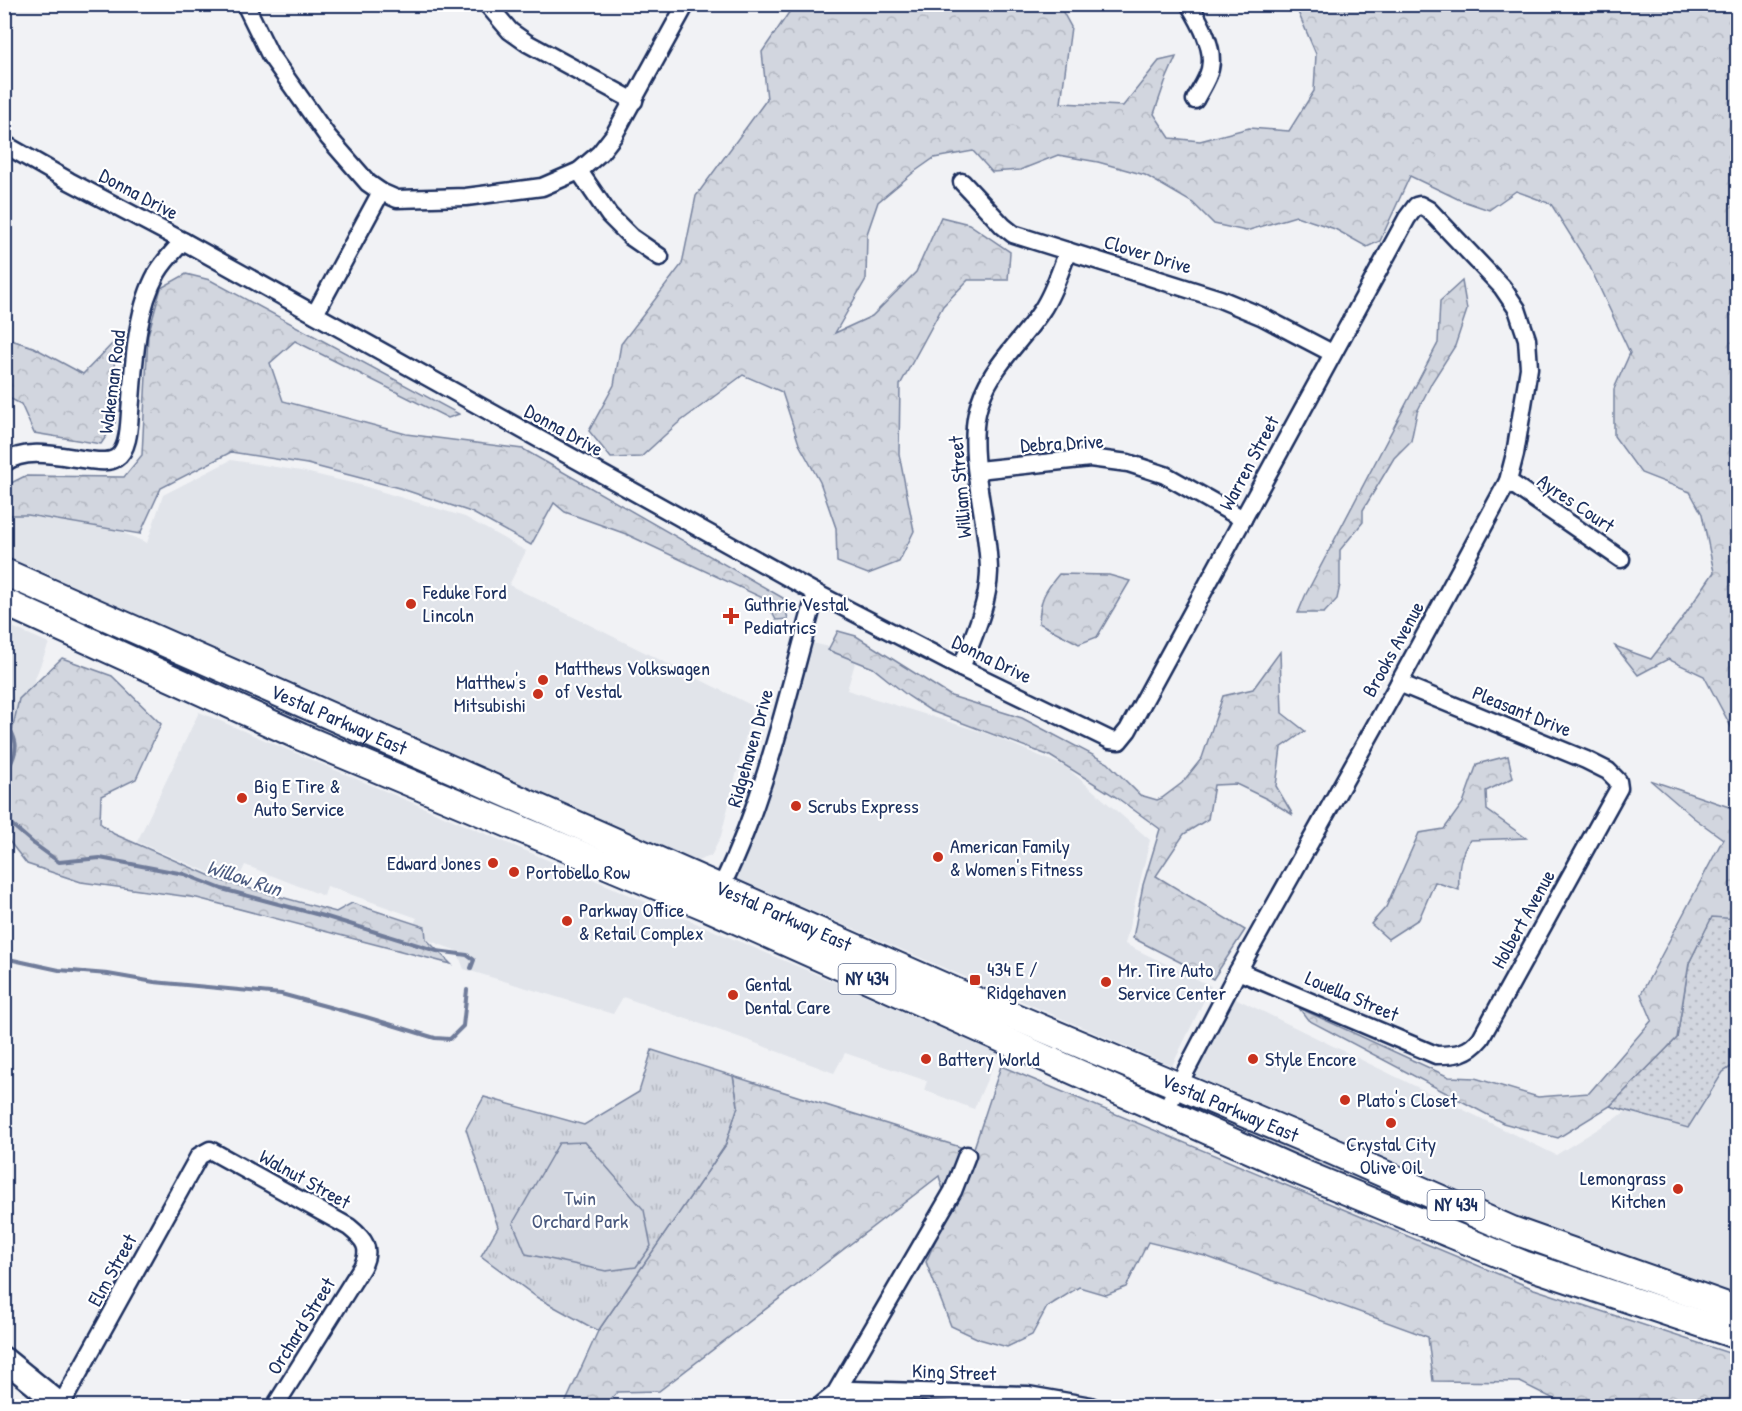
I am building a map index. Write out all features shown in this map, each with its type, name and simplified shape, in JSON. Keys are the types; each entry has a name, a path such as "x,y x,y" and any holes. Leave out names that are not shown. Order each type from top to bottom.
{"main road":[{"name":"Vestal Parkway East","path":"4,572 519,801 715,898 1165,1112 1300,1172 1523,1264 1737,1336"},
{"name":"Vestal Parkway East","path":"4,602 301,736 977,1001 1307,1140 1512,1230 1737,1310"}],"street":[{"path":"245,4 270,55 328,137 368,183 397,199 466,196 542,187 579,171 607,144 634,101 686,4"},
{"path":"487,4 510,32 634,101"},
{"path":"1189,4 1203,29 1210,55 1210,69 1195,100"},
{"name":"Donna Drive","path":"4,144 816,593 961,668 1110,740"},
{"path":"579,171 609,215 631,237 660,257"},
{"name":"Clover Drive","path":"962,182 1013,234 1220,299 1261,316 1332,353"},
{"path":"315,314 381,192"},
{"name":"Warren Street","path":"1110,740 1119,741 1128,730 1407,218 1416,206 1420,205 1425,208"},
{"name":"Brooks Avenue","path":"1165,1112 1238,971 1399,683 1508,481 1515,454 1529,368 1527,339 1517,309 1503,287 1425,208"},
{"name":"Wakeman Road","path":"4,463 22,455 40,454 104,462 117,458 124,448 129,428 135,348 147,297 156,274 183,241"},
{"name":"William Street","path":"961,668 981,617 988,591 989,570 975,449 976,414 984,388 1002,360 1042,311 1068,251"},
{"name":"Debra Drive","path":"978,470 1090,458 1128,463 1165,475 1243,519"},
{"name":"Ayres Court","path":"1508,481 1621,559"},
{"name":"Ridgehaven Drive","path":"715,898 746,833 816,593"},
{"name":"Pleasant Drive","path":"1399,683 1586,760 1608,771 1618,781 1619,788"},
{"name":"Holbert Avenue","path":"1451,1055 1472,1049 1481,1038 1619,788"},
{"name":"Louella Street","path":"1238,971 1436,1055 1451,1055"},
{"name":"Walnut Street","path":"199,1156 210,1150 349,1227 366,1245 367,1257 362,1267"},
{"path":"820,1407 835,1394 953,1191 967,1155"},
{"name":"Elm Street","path":"61,1406 199,1156"},
{"name":"Orchard Street","path":"275,1407 362,1267"},
{"path":"4,1359 61,1406"},
{"name":"King Street","path":"835,1394 851,1390 1028,1395 1091,1407"}],"shaded area":[{"path":"231,460 301,471 360,485 465,517 526,551 509,585 753,706 721,836 711,856 697,861 5,563 4,512 27,492 147,543 163,495"},
{"path":"5,624 49,643 5,755"},
{"path":"807,642 858,653 847,690 991,735 1066,767 1150,840 1125,944 1211,986 1172,1066 733,877 757,832"},
{"path":"199,712 999,1052 974,1109 924,1090 927,1081 845,1053 834,1073 623,997 613,1014 464,969 457,951 409,933 417,918 327,886 324,896 245,865 236,884 137,842"},
{"path":"1233,997 1556,1155 1717,1055 1737,1063 1737,1301 1465,1200 1194,1077"}],"green space":[{"path":"794,5 1059,5 1071,27 1061,103 1123,106 1159,61 1176,57 1154,114 1170,138 1200,141 1249,128 1289,131 1314,91 1316,54 1295,5 1737,5 1737,738 1704,676 1668,659 1638,675 1615,646 1651,659 1714,572 1702,514 1690,492 1641,473 1614,436 1614,389 1630,353 1589,265 1551,204 1516,191 1489,210 1460,200 1410,176 1380,241 1367,247 1335,229 1296,216 1246,231 1214,224 1193,203 1145,175 1098,162 1058,155 1020,170 992,172 973,151 934,158 878,202 867,234 866,279 835,333 872,316 916,272 941,217 969,224 1010,252 1008,280 968,280 943,306 900,385 899,454 914,531 899,562 868,574 837,562 836,528 820,482 799,444 782,392 743,375 677,424 641,457 611,458 589,431 614,385 621,344 682,264 696,196 767,99 762,52"},
{"path":"186,274 210,280 459,414 448,418 295,341 270,363 283,401 406,434 523,449 783,598 788,619 776,620 765,599 626,534 565,512 554,503 531,545 471,512 399,488 307,464 231,452 161,488 140,534 28,515 5,515 5,486 25,476 124,477 142,455 148,335 161,288"},
{"path":"1462,281 1467,310 1455,346 1432,382 1417,412 1411,441 1394,458 1363,510 1363,522 1340,550 1340,585 1337,599 1324,613 1298,613 1438,343 1440,301"},
{"path":"5,338 33,347 83,374 114,342 115,423 101,444 34,433 21,404 5,396"},
{"path":"1059,574 1109,575 1130,581 1097,637 1079,644 1039,623 1044,596"},
{"path":"4,586 577,838 467,798 5,597"},
{"path":"838,631 856,636 951,696 1022,718 1108,763 1140,795 1157,800 1182,783 1202,758 1223,696 1253,689 1280,652 1282,713 1305,731 1281,748 1276,786 1293,815 1236,784 1214,785 1208,819 1184,834 1156,876 1245,930 1213,979 1133,938 1143,885 1160,829 1116,797 1050,756 931,711 873,668 828,650"},
{"path":"62,658 112,676 161,724 136,779 101,796 100,823 114,834 222,881 336,912 352,903 425,927 426,939 451,964 197,898 81,882 27,864 5,836 5,763 19,699"},
{"path":"1508,756 1513,778 1486,791 1487,810 1526,838 1470,840 1460,864 1459,890 1435,882 1419,919 1388,939 1371,924 1386,907 1419,833 1444,829 1463,803 1477,764"},
{"path":"1650,780 1732,808 1737,798 1737,919 1712,917 1689,963 1677,1038 1610,1106 1558,1138 1503,1123 1308,1020 1299,1008 1449,1077 1475,1078 1538,1097 1589,1093 1652,1020 1641,994 1723,839 1694,818"},
{"path":"1712,916 1737,919 1737,1063 1723,1072 1688,1128 1610,1106 1677,1038 1689,963"},
{"name":"Twin Orchard Park","path":"652,1050 733,1076 738,1106 725,1146 598,1331 538,1298 481,1256 498,1227 466,1129 484,1097 584,1125 639,1092"},
{"path":"1001,1066 1534,1289 1738,1356 1737,1406 1560,1406 1556,1400 1520,1382 1433,1381 1428,1337 1205,1256 1148,1242 1126,1287 1106,1295 1079,1287 1047,1307 1032,1335 1007,1347 979,1339 951,1326 926,1262 949,1209 939,1176 659,1391 617,1392 605,1406 564,1406 598,1331 725,1146 738,1106 733,1076 973,1151"},
{"path":"1197,1106 1737,1318 1737,1329 1675,1309 1392,1201 1196,1112"},
{"path":"585,1142 644,1210 651,1246 636,1267 606,1271 526,1254 513,1223 559,1143"}],"waterway":[{"name":"Willow Run","path":"4,718 13,735 16,747 4,778"},
{"name":"Willow Run","path":"4,818 59,862 100,858 184,874 222,889 327,917 437,951 467,955 474,960 471,968"},
{"name":"Willow Run","path":"4,958 59,970 281,994 435,1038 450,1039 463,1026 467,990"}],"place":[{"name":"Feduke Ford Lincoln","path":"411,604"},
{"name":"Guthrie Vestal Pediatrics","path":"731,616"},
{"name":"Matthews Volkswagen of Vestal","path":"543,680"},
{"name":"Matthew's Mitsubishi","path":"538,694"},
{"name":"Big E Tire & Auto Service","path":"242,798"},
{"name":"Scrubs Express","path":"796,806"},
{"name":"American Family & Women's Fitness","path":"938,857"},
{"name":"Edward Jones","path":"493,863"},
{"name":"Portobello Row","path":"514,872"},
{"name":"Parkway Office & Retail Complex","path":"567,921"},
{"name":"434 E / Ridgehaven","path":"975,980"},
{"name":"Mr. Tire Auto Service Center","path":"1106,982"},
{"name":"Gental Dental Care","path":"733,995"},
{"name":"Battery World","path":"926,1059"},
{"name":"Style Encore","path":"1253,1059"},
{"name":"Plato's Closet","path":"1345,1100"},
{"name":"Crystal City Olive Oil","path":"1391,1123"},
{"name":"Lemongrass Kitchen","path":"1678,1189"}]}
